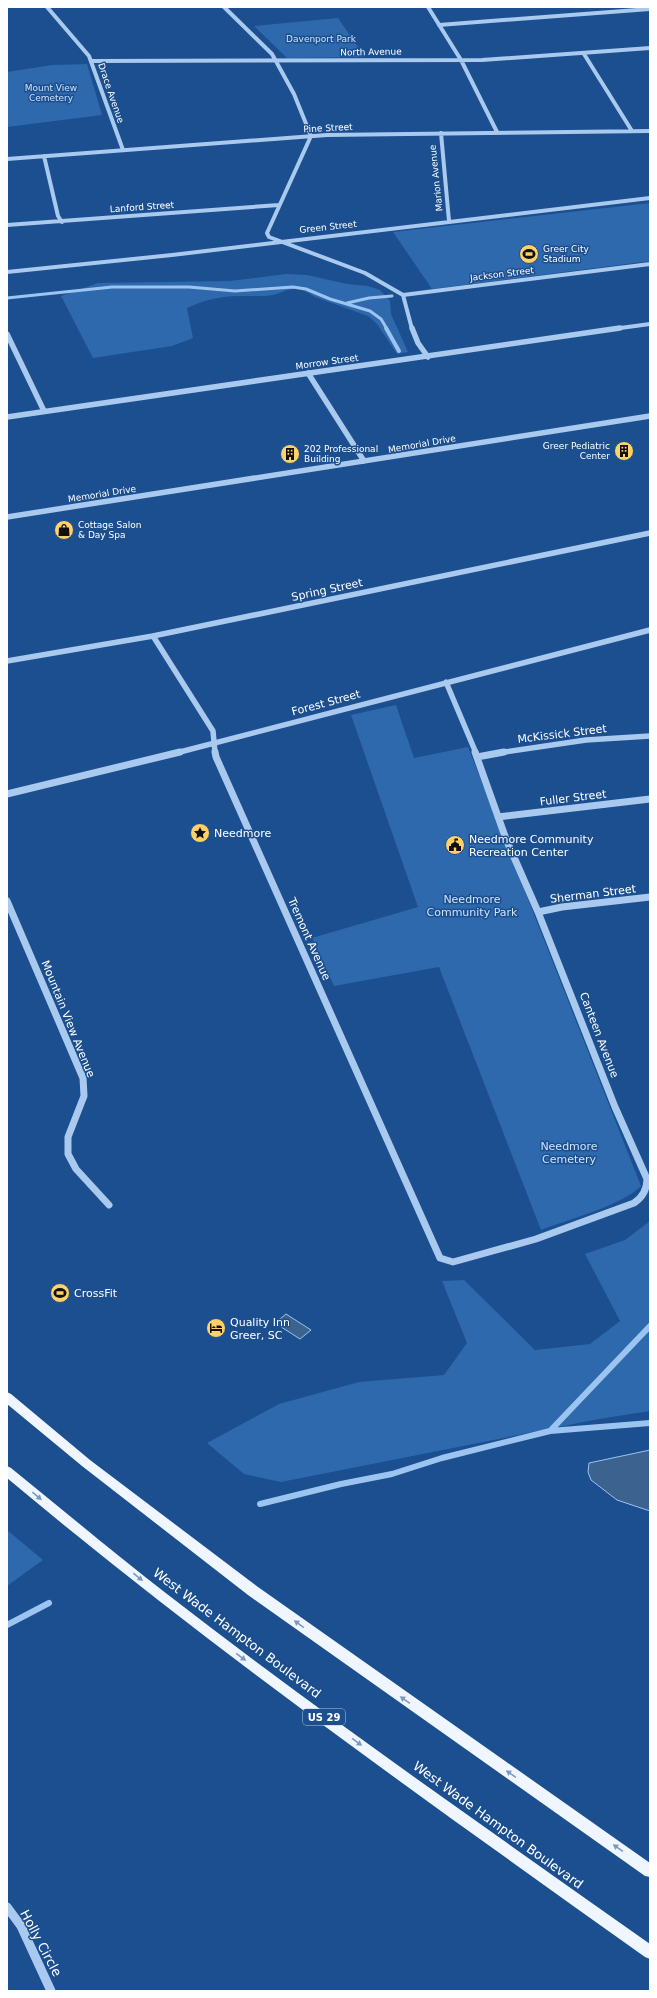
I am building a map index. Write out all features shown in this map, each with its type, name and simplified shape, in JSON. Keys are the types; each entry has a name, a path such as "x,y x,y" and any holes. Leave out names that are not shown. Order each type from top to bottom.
{"main road":[{"path":"7,1397 86,1463 253,1591 650,1870"},
{"name":"West Wade Hampton Boulevard","path":"7,1471 208,1633 384,1762 650,1952"}],"street":[{"name":"Drace Avenue","path":"47,7 89,56 123,150"},
{"path":"224,7 272,54 303,114 311,136 267,234 269,237 278,241 365,272 403,295 411,331 419,348 428,357"},
{"path":"428,7 461,60 498,132"},
{"path":"439,25 650,9"},
{"name":"North Avenue","path":"91,61 277,62 461,60 584,54 650,48"},
{"path":"584,54 632,131"},
{"name":"Pine Street","path":"7,158 311,136 498,132 650,131"},
{"name":"Marion Avenue","path":"441,133 449,221"},
{"path":"44,156 58,216 62,222"},
{"name":"Green Street","path":"7,272 172,255 278,241 650,198"},
{"name":"Lanford Street","path":"7,225 279,205"},
{"name":"Jackson Street","path":"403,295 650,264"},
{"name":"Morrow Street","path":"7,417 650,324"},
{"path":"7,334 44,411"},
{"path":"308,373 364,461"},
{"name":"Memorial Drive","path":"7,517 650,416"},
{"name":"Spring Street","path":"7,661 153,636 650,533"},
{"name":"Forest Street","path":"7,794 215,743 650,630"},
{"name":"Tremont Avenue","path":"153,636 213,730 216,757 440,1258"},
{"name":"Canteen Avenue","path":"440,1258 453,1262 462,1261 536,1238 634,1203 646,1192 647,1179 615,1106 538,912 498,817 470,736 446,682"},
{"name":"McKissick Street","path":"477,756 596,740 650,736"},
{"name":"Fuller Street","path":"498,817 650,799"},
{"name":"Sherman Street","path":"538,912 562,907 650,897"},
{"name":"Mountain View Avenue","path":"7,900 83,1078 84,1096 68,1137 68,1154 76,1169 109,1206"},
{"name":"Holly Circle","path":"7,1907 21,1926 51,1991"}],"green space":[{"name":"Davenport Park","path":"338,18 365,57 287,58 254,26"},
{"name":"Mount View Cemetery","path":"87,64 102,115 7,127 7,72 52,65"},
{"name":"Greer City Stadium","path":"650,203 650,261 432,289 393,232"},
{"path":"286,274 307,275 347,284 368,286 380,290 390,301 391,314 408,352 397,354 377,324 368,316 315,297 307,292 294,289 272,295 226,297 198,303 187,308 193,338 172,346 93,358 61,296 98,283 230,281"},
{"path":"396,705 414,758 468,747 641,1186 633,1193 608,1206 541,1230 439,967 334,986 312,938 418,907 351,715"},
{"path":"650,1221 650,1411 599,1419 281,1482 244,1474 207,1443 279,1404 359,1382 444,1375 467,1343 442,1281 464,1280 535,1350 590,1344 620,1321 585,1254 625,1240"},
{"path":"7,1530 43,1560 7,1586"}],"shaded area":[{"path":"286,1314 311,1330 300,1339 275,1323"},
{"path":"650,1450 650,1511 617,1500 591,1480 588,1472 589,1463"}],"waterway":[{"path":"7,298 112,287 189,287 235,291 293,287 306,289 330,299 370,311 381,319 387,329"},
{"path":"347,303 369,298 392,296"},
{"path":"386,328 399,351"},
{"path":"550,1431 650,1326"},
{"path":"550,1431 650,1423"},
{"path":"260,1504 341,1484 392,1474 442,1458 550,1431"},
{"path":"7,1625 49,1603"}],"place":[{"name":"Greer City Stadium","path":"529,254"},
{"name":"Greer Pediatric Center","path":"624,451"},
{"name":"202 Professional Building","path":"290,454"},
{"name":"Cottage Salon & Day Spa","path":"64,530"},
{"name":"Needmore","path":"200,833"},
{"name":"Needmore Community Recreation Center","path":"455,845"},
{"name":"CrossFit","path":"60,1293"},
{"name":"Quality Inn Greer, SC","path":"216,1328"}],"park label":[{"name":"Needmore Community Park","path":"472,905"},
{"name":"Needmore Cemetery","path":"569,1152"}]}
